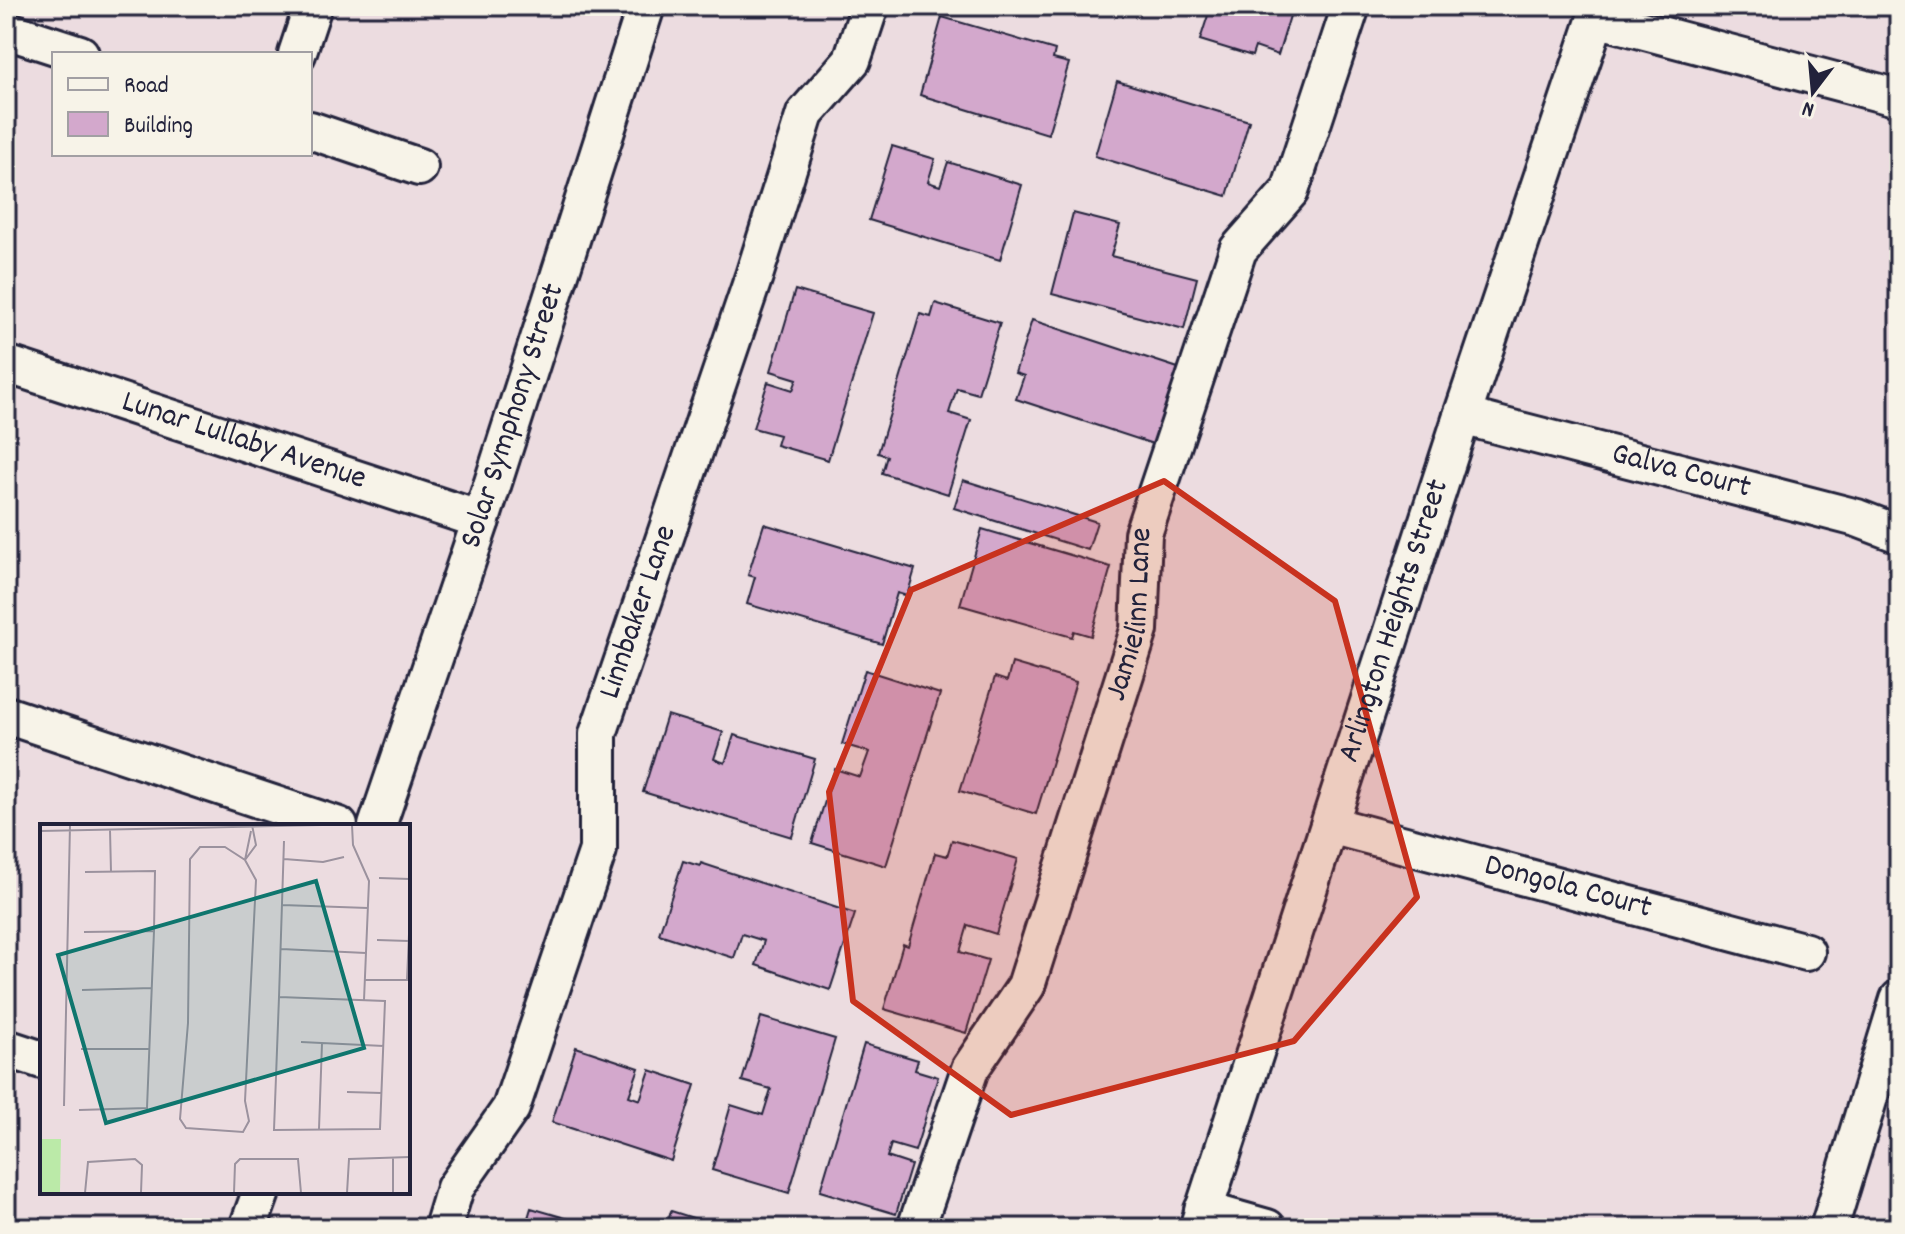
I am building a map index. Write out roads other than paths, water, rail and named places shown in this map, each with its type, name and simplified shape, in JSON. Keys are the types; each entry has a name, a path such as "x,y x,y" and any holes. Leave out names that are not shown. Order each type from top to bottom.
{"street":[{"path":"298,52 313,6"},
{"name":"Solar Symphony Street","path":"378,824 481,520 646,6"},
{"name":"Linnbaker Lane","path":"443,1228 455,1188 511,1108 598,850 598,734 749,291 805,114 852,60 870,6"},
{"name":"Jamielinn Lane","path":"916,1228 970,1069 1026,986 1139,630 1143,534 1238,250 1290,191 1351,6"},
{"name":"Arlington Heights Street","path":"1200,1219 1462,416 1596,18 1899,98"},
{"path":"6,30 74,52"},
{"path":"312,131 419,167"},
{"name":"Lunar Lullaby Avenue","path":"6,364 481,520"},
{"name":"Galva Court","path":"1462,416 1857,518 1899,534"},
{"path":"6,715 333,824"},
{"name":"Dongola Court","path":"1330,825 1806,952"},
{"path":"1829,1228 1899,999"},
{"path":"6,1048 40,1059"},
{"path":"248,1228 260,1194"},
{"path":"1200,1219 1267,1228"}]}
